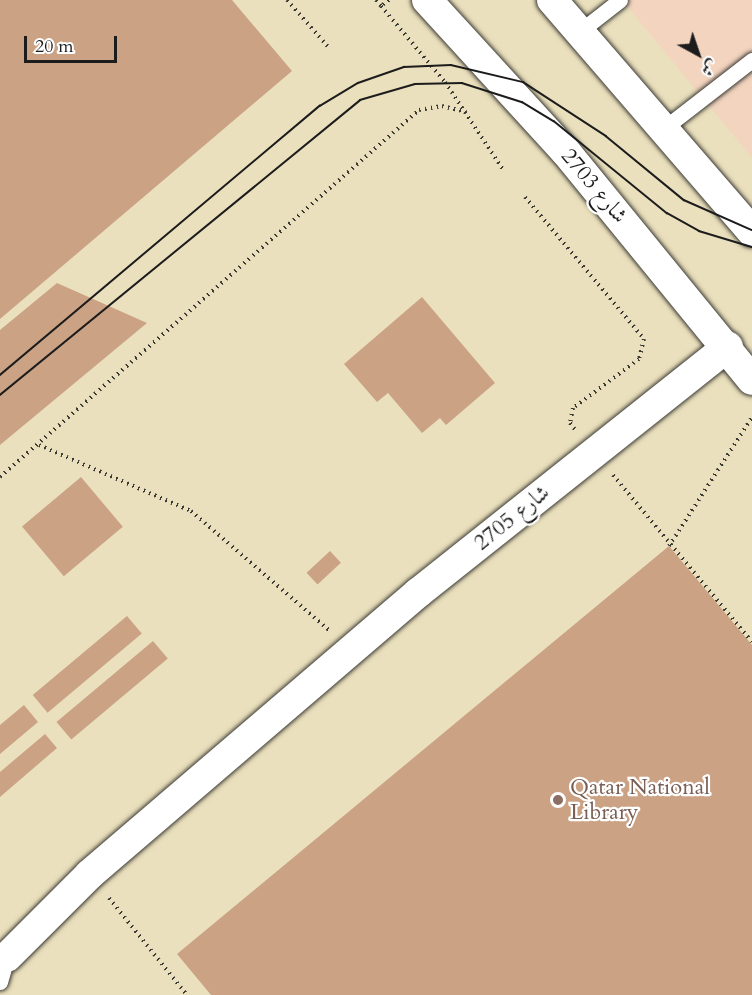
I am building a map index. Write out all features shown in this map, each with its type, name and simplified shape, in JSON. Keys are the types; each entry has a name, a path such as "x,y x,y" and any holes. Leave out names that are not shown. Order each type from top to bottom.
{"street":[{"name":"شارع 2703","path":"427,0 551,135 728,346 752,380"},
{"path":"552,0 752,232"},
{"name":"شارع 2705","path":"4,970 90,874 353,650 728,346"}],"lane":[{"path":"579,32 620,0"},
{"path":"663,129 752,60"}],"path":[{"path":"287,0 330,49"},
{"path":"375,0 466,112 504,171"},
{"path":"381,6 388,0"},
{"path":"0,477 419,110 442,106 466,112"},
{"path":"525,197 644,339 639,359 573,408 570,423 582,440"},
{"path":"669,546 752,417"},
{"path":"38,445 191,511 353,650"},
{"path":"605,465 669,546 752,642"},
{"path":"90,874 187,995"}],"shaded area":[{"path":"622,0 752,0 752,158"}],"building":[{"path":"0,0 232,0 292,71 0,319"},
{"path":"57,283 147,323 0,445 0,330"},
{"path":"422,297 495,383 446,425 440,418 422,433 388,393 377,402 344,364"},
{"path":"81,477 123,527 64,576 22,526"},
{"name":"Qatar National Library","path":"669,546 752,645 752,995 211,995 177,954"},
{"path":"330,551 341,563 318,585 307,573"},
{"path":"127,616 142,634 48,713 33,695"},
{"path":"153,641 168,659 71,740 56,722"},
{"path":"24,705 38,722 0,754 0,725"},
{"path":"45,734 57,748 0,797 0,772"}],"tram line":[{"path":"0,375 320,106 358,83 404,67 451,65 523,82 606,136 684,200 752,230"},
{"path":"0,395 360,100 415,84 462,83 522,102 554,121 667,213 699,231 752,247"}],"place":[{"name":"Qatar National Library","path":"558,800"}]}
